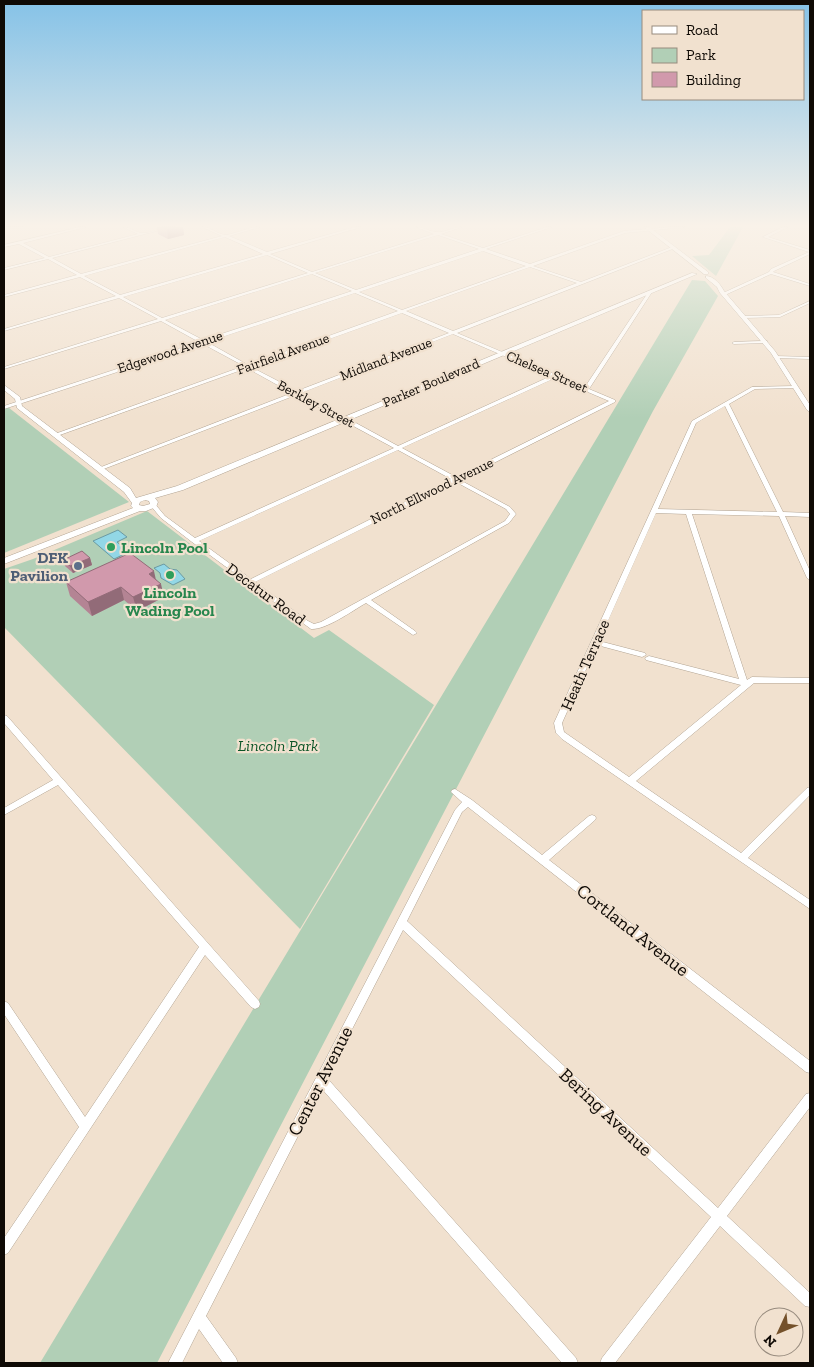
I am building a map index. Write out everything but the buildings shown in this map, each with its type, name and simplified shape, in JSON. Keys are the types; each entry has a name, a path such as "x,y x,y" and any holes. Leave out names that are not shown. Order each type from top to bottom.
{"street":[{"path":"4,296 23,291"},
{"name":"Berkley Street","path":"108,291 456,479 508,508 513,514 511,520 366,600"},
{"path":"4,330 136,291"},
{"path":"4,368 254,291"},
{"name":"Chelsea Street","path":"356,291 613,401"},
{"name":"Edgewood Avenue","path":"4,408 356,291"},
{"name":"Fairfield Avenue","path":"55,436 460,291"},
{"name":"Midland Avenue","path":"99,469 560,291"},
{"name":"Parker Boulevard","path":"4,561 653,291"},
{"path":"722,291 777,357 809,407"},
{"path":"586,389 650,292"},
{"path":"744,317 780,316 810,302"},
{"path":"734,343 765,342"},
{"path":"777,357 810,358"},
{"path":"194,541 556,376"},
{"name":"Decatur Road","path":"4,387 18,398 19,408 127,490 150,501 163,517"},
{"name":"Heath Terrace","path":"796,388 754,388 694,422 558,724 558,728 565,737 810,905"},
{"name":"North Ellwood Avenue","path":"250,582 613,401"},
{"path":"726,403 810,578"},
{"name":"Decatur Road","path":"127,490 138,505 163,517 308,625 313,627 323,624 366,600"},
{"path":"654,511 810,516"},
{"path":"688,512 745,684"},
{"path":"366,600 413,633"},
{"path":"595,642 745,684"},
{"path":"630,782 752,680 810,681"},
{"path":"4,718 255,1004"},
{"path":"4,812 58,781"},
{"path":"742,858 810,790"},
{"name":"Cortland Avenue","path":"455,792 810,1068"},
{"name":"Center Avenue","path":"175,1363 459,810 469,802"},
{"path":"543,859 592,818"},
{"name":"Bering Avenue","path":"401,922 810,1301"},
{"path":"4,1249 205,947"},
{"path":"4,1006 85,1126"},
{"path":"321,1080 571,1363"},
{"path":"607,1363 810,1098"},
{"path":"199,1317 231,1363"}],"green space":[{"path":"686,291 713,291 718,296 653,411 157,1363 40,1363"},
{"path":"4,404 129,502 4,553"},
{"name":"Lincoln Park","path":"147,511 314,638 329,630 434,705 300,929 4,627 4,569 33,559"}],"water":[{"name":"Lincoln Pool","path":"118,530 127,537 117,542 129,552 114,559 93,541"},
{"name":"Lincoln Wading Pool","path":"164,564 170,569 177,570 185,579 173,585 161,578 160,573 154,568"}],"place":[{"name":"Lincoln Pool","path":"111,547"},
{"name":"DFK Pavilion","path":"78,566"},
{"name":"Lincoln Wading Pool","path":"170,575"}]}
